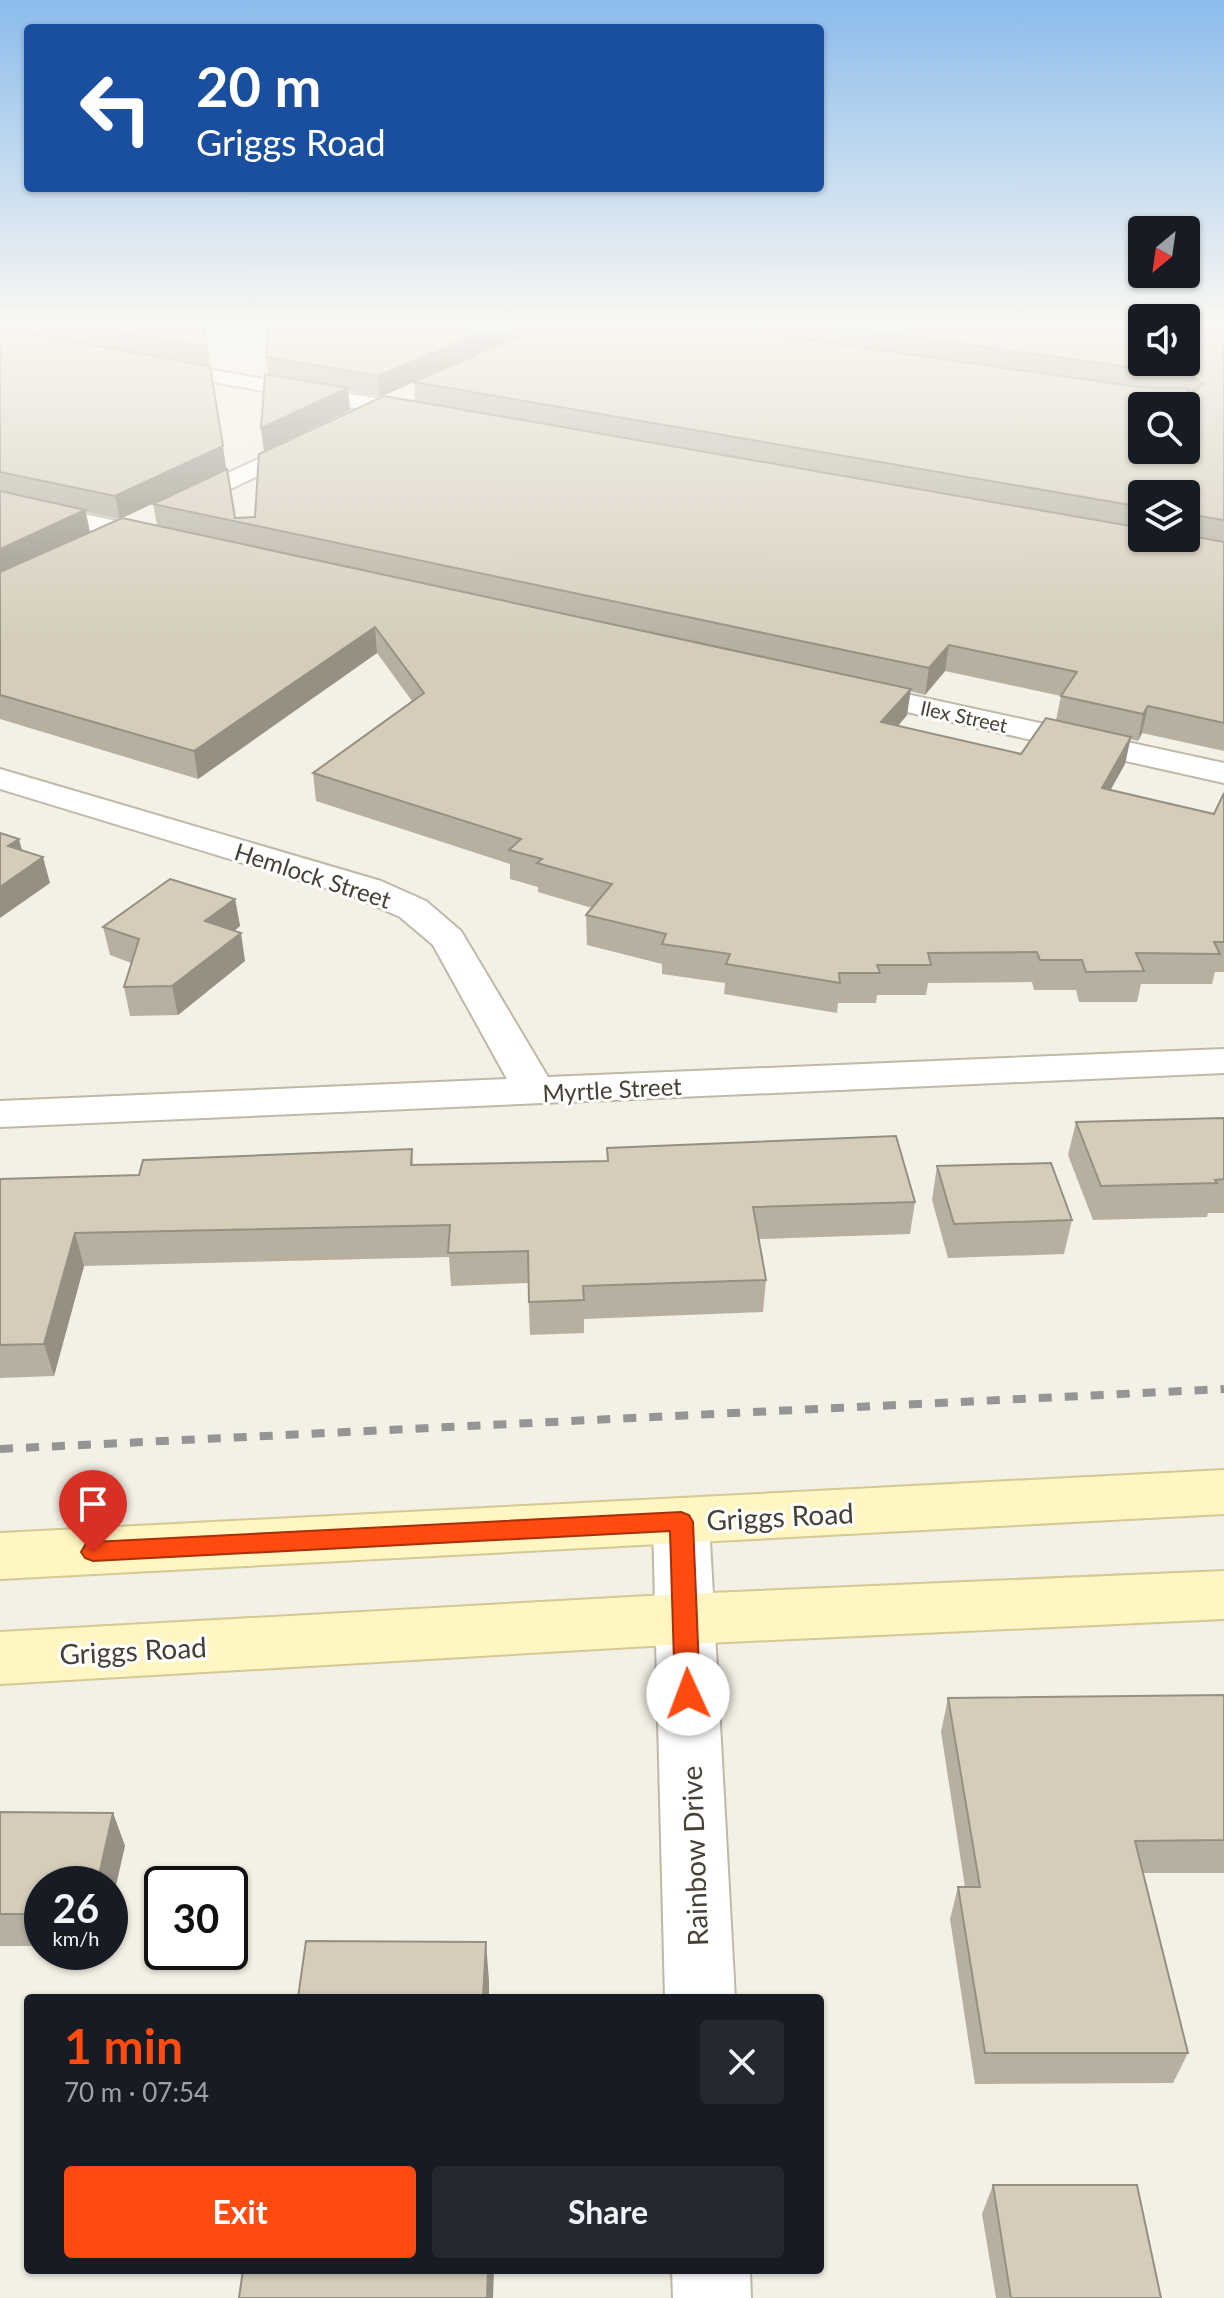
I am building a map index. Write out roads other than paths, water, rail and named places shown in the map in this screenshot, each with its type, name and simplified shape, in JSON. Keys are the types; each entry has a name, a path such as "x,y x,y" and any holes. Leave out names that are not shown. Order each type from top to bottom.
{"main road":[{"name":"Griggs Road","path":"0,1556 1224,1492"},
{"name":"Griggs Road","path":"0,1658 685,1619 1224,1595"}],"street":[{"path":"83,550 331,431"},
{"path":"0,503 186,544"},
{"name":"Ilex Street","path":"819,684 1224,773"},
{"name":"Hemlock Street","path":"0,779 368,889 413,909 448,939 535,1092"},
{"name":"Myrtle Street","path":"0,1114 1224,1061"},
{"name":"Rainbow Drive","path":"681,1522 700,1994"},
{"path":"711,2274 712,2298"}],"railway":[{"path":"0,1449 1224,1389"}]}
